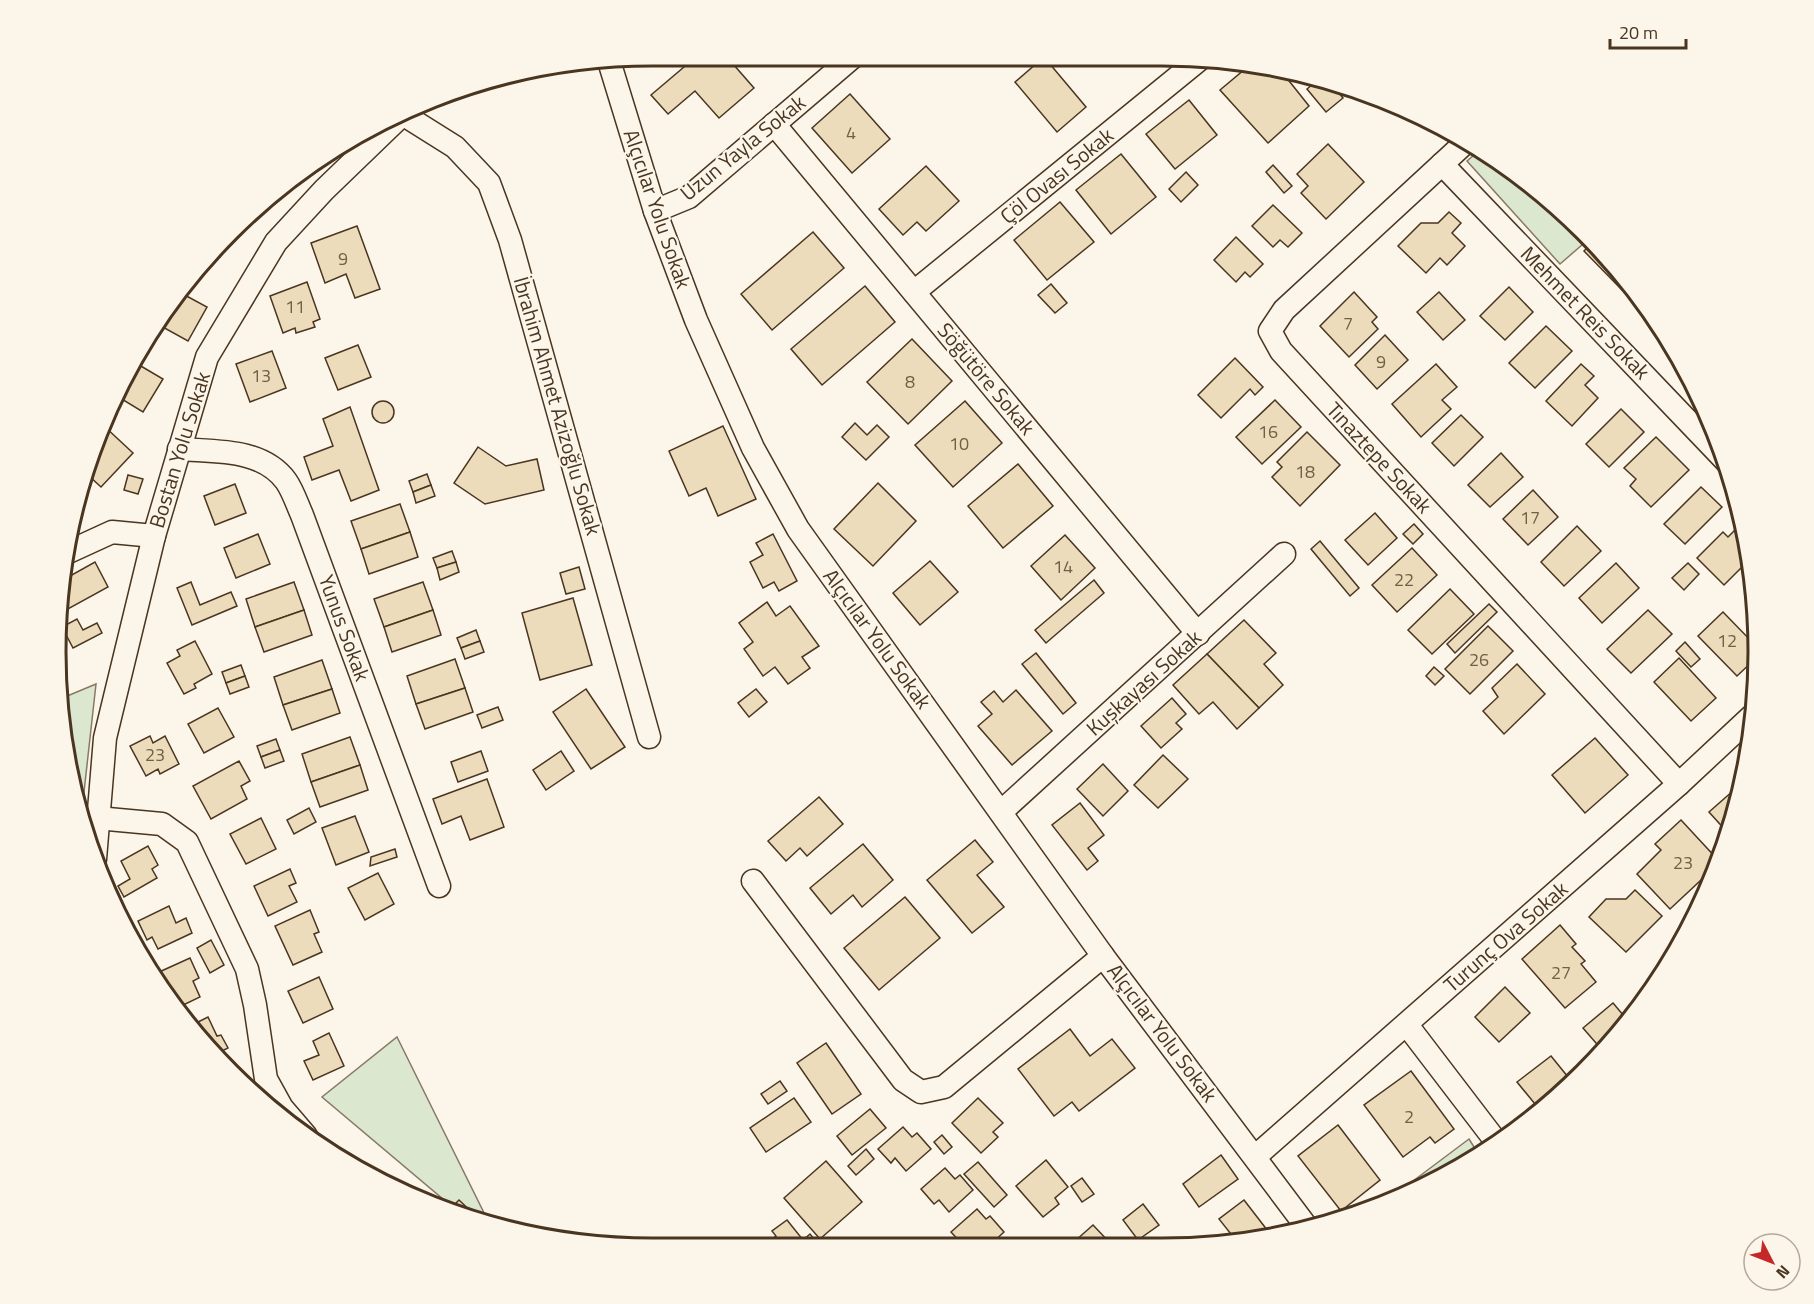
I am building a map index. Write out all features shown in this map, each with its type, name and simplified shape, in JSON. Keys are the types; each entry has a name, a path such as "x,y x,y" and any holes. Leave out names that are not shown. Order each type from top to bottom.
{"street":[{"name":"Uzun Yayla Sokak","path":"655,211 689,197 842,66"},
{"name":"Alçıcılar Yolu Sokak","path":"611,67 655,211 696,320 748,437 798,529 1002,811 1103,956 1256,1156 1301,1221"},
{"name":"Çöl Ovası Sokak","path":"914,292 1190,67"},
{"name":"İbrahim Ahmet Azizoğlu Sokak","path":"413,117 455,147 489,183 510,240 648,737"},
{"name":"Söğütöre Sokak","path":"774,123 1198,634"},
{"name":"Bostan Yolu Sokak","path":"96,837 105,738 154,536 207,357 276,242 324,190 389,128"},
{"name":"Tınaztepe Sokak","path":"1460,148 1284,310 1270,331 1281,351 1679,784"},
{"name":"Mehmet Reis Sokak","path":"1442,164 1709,443"},
{"name":"Yunus Sokak","path":"179,449 240,453 266,463 286,481 302,515 439,886"},
{"path":"75,549 112,532 154,536"},
{"name":"Kuşkayası Sokak","path":"1002,811 1284,554"},
{"name":"Turunç Ova Sokak","path":"1256,1156 1679,784 1743,724"},
{"path":"97,818 162,824 186,842 247,969 266,1079 280,1105"},
{"path":"753,881 903,1080 921,1092 944,1087 1103,956"},
{"path":"1407,1025 1492,1136"}],"green space":[{"path":"1473,156 1519,187 1582,245 1560,264 1467,161"},
{"path":"96,684 84,794 77,766 68,696"},
{"path":"397,1037 484,1213 443,1199 322,1097"},
{"path":"1469,1139 1474,1147 1412,1182"}],"building":[{"path":"685,66 735,66 754,88 719,118 695,91 668,114 651,95"},
{"path":"1034,66 1052,66 1086,107 1057,132 1015,82"},
{"path":"1242,72 1276,77 1288,80 1309,106 1268,143 1220,90"},
{"path":"1314,86 1340,94 1343,98 1326,112 1307,89"},
{"path":"850,94 890,139 852,173 812,128"},
{"path":"1189,100 1217,135 1175,169 1146,134"},
{"path":"1328,144 1364,182 1326,219 1301,193 1308,186 1297,174"},
{"path":"1121,154 1156,197 1111,234 1076,190"},
{"path":"1273,165 1292,186 1284,193 1266,172"},
{"path":"926,166 959,201 926,231 917,222 903,235 879,209"},
{"path":"1186,172 1198,185 1181,202 1169,189"},
{"path":"1060,202 1094,242 1047,280 1014,240"},
{"path":"1273,205 1302,233 1288,247 1280,240 1273,247 1252,226"},
{"path":"1449,212 1461,223 1452,233 1465,246 1447,265 1440,258 1426,273 1398,246 1421,223 1438,223"},
{"path":"357,226 380,289 355,298 346,274 325,283 311,243"},
{"path":"813,232 844,268 772,330 741,294"},
{"path":"1236,237 1263,264 1250,277 1245,272 1236,282 1214,260"},
{"path":"1586,249 1622,290 1584,251"},
{"path":"307,282 320,319 313,322 315,327 296,333 295,328 283,333 270,296"},
{"path":"1051,284 1067,303 1055,313 1038,295"},
{"path":"865,286 895,322 822,385 791,349"},
{"path":"1509,287 1533,312 1505,340 1480,316"},
{"path":"1354,292 1377,317 1372,322 1378,329 1349,357 1320,326"},
{"path":"1439,292 1465,320 1443,340 1417,312"},
{"path":"186,296 207,307 188,341 164,328"},
{"path":"1546,326 1572,351 1535,388 1509,363"},
{"path":"1385,335 1408,360 1377,389 1355,365"},
{"path":"912,339 952,381 908,424 867,382"},
{"path":"358,345 371,377 338,390 325,358"},
{"path":"272,351 286,388 250,402 236,364"},
{"path":"1235,358 1263,387 1255,395 1250,389 1221,418 1198,395"},
{"path":"1436,364 1457,387 1442,400 1451,409 1421,437 1392,404"},
{"path":"1581,364 1594,376 1585,385 1598,398 1572,426 1546,401"},
{"path":"141,366 163,379 143,412 123,400"},
{"path":"1275,400 1301,427 1262,464 1236,437"},
{"path":"383,401 391,404 394,412 391,420 383,423 375,420 372,412 375,404"},
{"path":"965,401 1002,443 953,487 915,445"},
{"path":"350,407 379,490 351,501 339,470 312,480 304,457 333,446 323,419"},
{"path":"1621,409 1644,432 1609,467 1586,444"},
{"path":"1461,415 1483,437 1454,466 1432,443"},
{"path":"855,423 867,435 877,425 889,437 866,460 842,437"},
{"path":"723,426 756,499 718,516 706,488 689,496 669,451"},
{"path":"110,431 133,453 101,487 92,479"},
{"path":"1307,432 1340,465 1300,506 1272,477 1282,467 1277,462"},
{"path":"1656,437 1689,470 1651,507 1630,486 1636,479 1624,468"},
{"path":"478,447 506,466 537,459 544,490 485,504 454,483"},
{"path":"1501,453 1523,477 1490,507 1468,485"},
{"path":"1018,464 1053,506 1003,548 968,506"},
{"path":"427,474 431,485 413,492 409,481"},
{"path":"128,475 143,479 138,494 124,490"},
{"path":"878,483 916,521 873,566 834,529"},
{"path":"235,484 246,513 215,525 204,496"},
{"path":"431,485 435,496 416,503 413,492"},
{"path":"1701,487 1722,507 1685,544 1664,524"},
{"path":"1533,490 1558,517 1528,545 1503,519"},
{"path":"400,504 410,532 361,549 351,521"},
{"path":"1375,513 1397,538 1368,565 1345,540"},
{"path":"1414,524 1423,534 1413,544 1403,534"},
{"path":"1577,526 1601,551 1564,586 1541,562"},
{"path":"1735,530 1742,567 1724,585 1697,558 1723,532 1728,537"},
{"path":"410,532 418,557 369,574 361,549"},
{"path":"258,534 270,564 236,578 224,548"},
{"path":"773,534 797,581 779,591 774,582 763,588 750,562 763,555 756,543"},
{"path":"1065,535 1095,568 1061,600 1031,566"},
{"path":"1320,541 1359,588 1350,596 1311,549"},
{"path":"1412,548 1437,575 1397,612 1372,585"},
{"path":"452,551 456,562 437,568 433,558"},
{"path":"930,561 958,592 920,625 893,593"},
{"path":"95,562 108,587 68,609 71,575"},
{"path":"456,562 459,572 440,580 437,568"},
{"path":"1616,563 1639,588 1602,623 1579,598"},
{"path":"1688,563 1699,574 1684,590 1672,578"},
{"path":"579,567 585,589 566,594 560,573"},
{"path":"1094,580 1104,593 1046,643 1035,630"},
{"path":"191,582 200,605 231,592 237,606 192,625 177,588"},
{"path":"294,582 304,610 255,627 246,599"},
{"path":"423,582 433,610 384,627 374,599"},
{"path":"1450,589 1474,614 1432,654 1408,630"},
{"path":"573,598 592,665 540,680 522,613"},
{"path":"767,602 776,616 790,606 819,646 802,657 810,668 788,684 775,667 763,676 744,649 753,642 739,623"},
{"path":"1489,604 1497,612 1455,653 1447,644"},
{"path":"304,610 312,635 264,652 255,627"},
{"path":"433,610 441,635 392,652 384,627"},
{"path":"1648,610 1672,634 1631,673 1607,649"},
{"path":"1723,612 1748,637 1748,666 1737,676 1698,636"},
{"path":"77,619 83,630 97,623 102,633 73,648 66,635 67,624"},
{"path":"1244,620 1276,653 1264,664 1283,685 1259,708 1207,654"},
{"path":"1488,626 1513,651 1470,694 1445,669"},
{"path":"476,630 480,641 461,648 457,638"},
{"path":"195,641 212,674 194,684 196,688 184,694 167,663 180,656 177,650"},
{"path":"480,641 484,652 465,659 461,648"},
{"path":"1685,642 1700,659 1691,667 1676,651"},
{"path":"1036,653 1076,703 1063,714 1022,664"},
{"path":"1207,654 1259,708 1237,729 1213,702 1199,714 1173,685"},
{"path":"1679,658 1716,698 1691,721 1654,682"},
{"path":"455,659 465,688 416,704 407,676"},
{"path":"322,660 332,689 283,705 274,677"},
{"path":"1517,664 1545,694 1504,734 1483,711 1498,697 1492,688"},
{"path":"241,665 245,676 226,683 222,672"},
{"path":"1434,667 1444,676 1435,685 1426,676"},
{"path":"245,676 249,687 230,694 226,683"},
{"path":"465,688 473,712 425,729 416,704"},
{"path":"332,689 340,713 292,730 283,705"},
{"path":"586,689 625,747 591,769 553,712"},
{"path":"756,689 767,702 749,717 738,703"},
{"path":"1016,690 1052,731 1012,765 978,726 992,714 981,702 994,691 1003,702"},
{"path":"1172,698 1186,714 1176,723 1182,729 1161,748 1141,726"},
{"path":"498,707 503,720 482,728 477,715"},
{"path":"218,708 234,737 204,753 188,724"},
{"path":"150,736 153,743 165,736 179,764 160,774 158,769 146,776 130,746"},
{"path":"350,737 360,765 311,782 302,754"},
{"path":"1595,738 1628,775 1585,813 1552,775"},
{"path":"276,739 280,750 261,757 257,746"},
{"path":"280,750 284,761 265,768 261,757"},
{"path":"481,751 488,771 458,782 451,762"},
{"path":"561,751 574,771 546,790 533,770"},
{"path":"1163,755 1188,779 1158,808 1134,785"},
{"path":"239,761 250,781 241,786 247,799 211,819 193,786"},
{"path":"1103,764 1128,791 1103,816 1077,789"},
{"path":"360,765 368,790 320,807 311,782"},
{"path":"487,779 504,827 470,840 461,816 442,824 433,799"},
{"path":"1731,793 1721,826 1709,812"},
{"path":"819,797 843,824 807,856 800,848 786,861 768,841"},
{"path":"1080,803 1104,835 1088,848 1098,861 1087,870 1052,825"},
{"path":"309,808 316,822 294,834 287,820"},
{"path":"355,816 369,852 336,865 322,828"},
{"path":"261,818 276,849 246,864 230,834"},
{"path":"1681,820 1712,853 1701,880 1670,909 1637,874 1661,850 1655,844"},
{"path":"975,840 993,862 977,875 1004,907 972,933 927,880"},
{"path":"863,844 893,880 862,907 853,895 831,914 810,888"},
{"path":"148,846 158,865 152,869 157,878 124,897 118,886 130,879 121,861"},
{"path":"395,849 397,857 370,866 371,857"},
{"path":"290,869 296,883 289,886 297,902 268,916 254,886"},
{"path":"378,873 394,904 365,920 348,888"},
{"path":"1635,890 1662,916 1626,952 1589,917 1606,899 1626,899"},
{"path":"905,897 940,938 879,990 844,948"},
{"path":"169,906 176,923 186,918 192,933 158,949 152,937 147,940 138,921"},
{"path":"310,910 319,932 314,934 322,952 293,965 275,926"},
{"path":"1560,925 1576,944 1572,947 1585,961 1581,964 1596,982 1565,1008 1522,959"},
{"path":"211,940 224,965 210,973 197,948"},
{"path":"190,958 199,978 193,981 200,997 184,1005 161,971"},
{"path":"319,977 333,1009 303,1023 288,991"},
{"path":"1505,987 1530,1013 1499,1042 1475,1017"},
{"path":"1613,1003 1623,1014 1597,1044 1583,1028"},
{"path":"208,1017 217,1036 221,1035 228,1048 223,1050 198,1022"},
{"path":"1070,1029 1090,1056 1112,1039 1135,1068 1079,1111 1072,1102 1054,1116 1018,1069"},
{"path":"329,1033 344,1066 313,1080 304,1061 319,1055 313,1041"},
{"path":"826,1043 861,1094 832,1114 797,1063"},
{"path":"1551,1056 1567,1075 1535,1104 1517,1082"},
{"path":"1411,1071 1454,1129 1435,1143 1430,1137 1403,1157 1364,1105"},
{"path":"780,1081 787,1091 768,1104 761,1094"},
{"path":"794,1098 811,1122 766,1152 750,1128"},
{"path":"978,1098 1003,1123 993,1132 998,1137 981,1153 952,1123"},
{"path":"870,1109 886,1128 852,1155 837,1136"},
{"path":"1338,1125 1380,1180 1340,1210 1298,1156"},
{"path":"903,1127 912,1137 917,1133 931,1149 906,1171 895,1158 891,1163 878,1149"},
{"path":"942,1135 952,1147 944,1154 934,1142"},
{"path":"866,1149 874,1159 856,1175 848,1166"},
{"path":"1221,1155 1238,1179 1199,1207 1183,1184"},
{"path":"1046,1160 1068,1187 1055,1198 1059,1204 1043,1217 1016,1186"},
{"path":"826,1161 862,1202 819,1238 784,1198"},
{"path":"978,1162 1007,1195 994,1207 964,1174"},
{"path":"945,1168 955,1179 960,1175 973,1190 949,1212 939,1200 934,1204 921,1189"},
{"path":"1082,1178 1094,1194 1082,1202 1071,1186"},
{"path":"459,1200 467,1208 464,1207 455,1204"},
{"path":"1244,1200 1266,1229 1231,1234 1219,1219"},
{"path":"1143,1204 1159,1225 1141,1238 1136,1238 1123,1220"},
{"path":"977,1209 986,1219 990,1216 1004,1232 998,1238 957,1238 951,1232"},
{"path":"787,1220 801,1238 773,1238 776,1236 772,1231"},
{"path":"1093,1225 1105,1238 1078,1238"}]}
